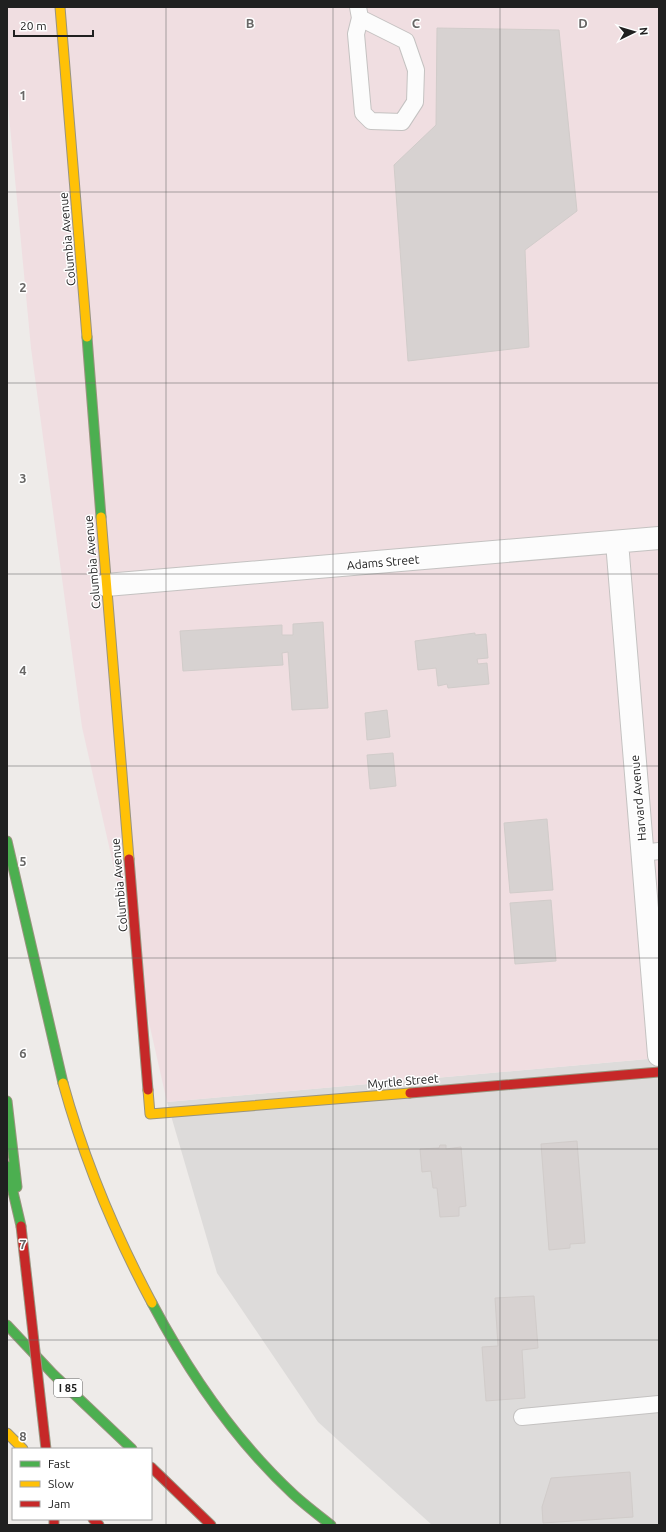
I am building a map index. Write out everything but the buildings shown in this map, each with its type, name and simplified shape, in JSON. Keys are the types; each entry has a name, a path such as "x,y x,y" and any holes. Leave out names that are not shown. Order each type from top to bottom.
{"main road":[{"name":"Columbia Avenue","path":"60,7 150,1114"},
{"path":"7,841 58,1062 83,1151 118,1238 153,1307 199,1380 241,1435 293,1493 331,1525"},
{"name":"Myrtle Street","path":"150,1114 659,1072"},
{"path":"7,1101 46,1448"},
{"path":"7,1166 21,1226"},
{"name":"I 85","path":"7,1325 53,1374 131,1448"},
{"path":"7,1433 22,1448"},
{"path":"152,1469 211,1525"}],"street":[{"name":"Adams Street","path":"106,585 659,538"},
{"name":"Harvard Avenue","path":"617,542 651,852 659,1055"}],"lane":[{"path":"359,12 406,41 416,70 415,102 402,122 371,121 363,113 356,34 359,12"},
{"path":"522,1417 659,1404"}],"shaded area":[{"path":"7,7 659,7 659,1058 167,1102 82,727 31,348 7,94"},
{"path":"659,1058 659,1525 432,1525 318,1422 217,1273 167,1102"}],"traffic: fast":[{"path":"87,337 101,517"},
{"path":"7,841 63,1083"},
{"path":"7,1101 17,1187"},
{"path":"7,1166 21,1226"},
{"path":"152,1303 166,1329 197,1379 233,1428 272,1473 298,1498 331,1525"},
{"path":"7,1325 53,1374 131,1448"}],"traffic: slow":[{"path":"60,7 87,337"},
{"path":"101,517 129,859"},
{"path":"63,1083 80,1139 101,1195 125,1249 152,1303"},
{"path":"148,1090 150,1114 410,1093"},
{"path":"7,1433 22,1448"}],"traffic: jam":[{"path":"129,859 148,1090"},
{"path":"410,1093 659,1072"},
{"path":"21,1226 46,1448"},
{"path":"152,1468 211,1525"},
{"path":"54,1520 54,1525"},
{"path":"94,1520 99,1525"}]}
